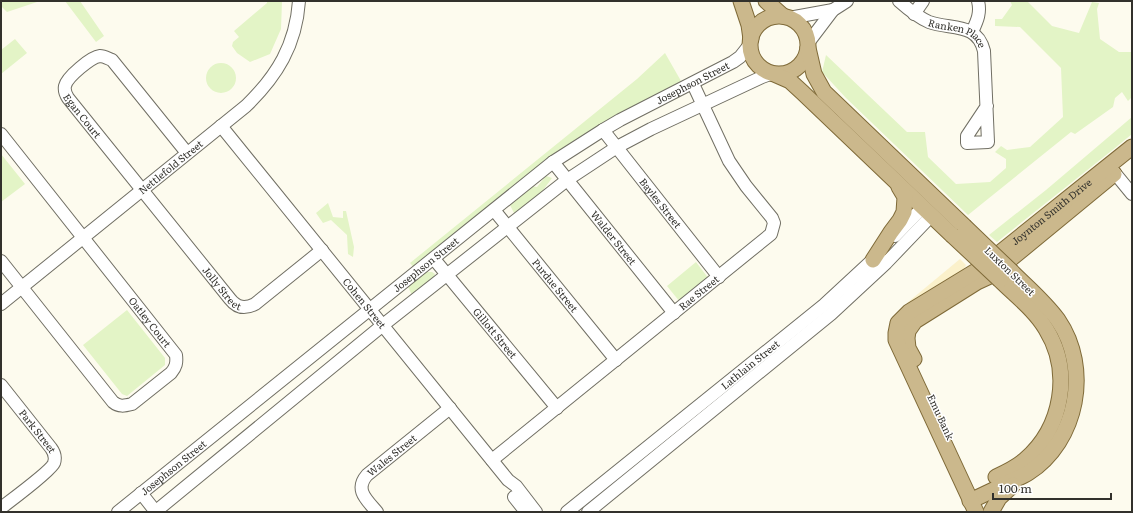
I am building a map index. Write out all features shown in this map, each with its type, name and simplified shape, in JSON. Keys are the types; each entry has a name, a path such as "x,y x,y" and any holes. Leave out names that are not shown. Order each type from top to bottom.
{"main road":[{"path":"741,1 749,25 752,53 756,62 763,69 773,74 786,74 797,69 805,60 808,45 805,32 799,23 786,17 766,1"},
{"path":"751,41 755,29 763,21 773,17 786,17"},
{"name":"Luxton Street","path":"808,45 814,74 824,92 932,206 1006,276 1049,308 1058,320 1070,346 1076,373 1075,400 1068,424 1060,439 1045,459 1028,473 973,498"},
{"name":"Luxton Street","path":"773,74 790,81 882,169 932,206"},
{"name":"Joynton Smith Drive","path":"915,321 977,282 990,276 1112,169 1132,147"},
{"name":"Joynton Smith Drive","path":"896,333 898,323 909,312 981,268 1112,169 1132,160"},
{"path":"873,260 900,220 905,206 905,198 900,187 882,169"},
{"name":"Luxton Street","path":"973,498 1025,460 1037,448 1052,426 1060,397 1060,370 1057,354 1049,335 1039,319 1006,276"},
{"name":"Emu Bank","path":"915,321 908,331 908,348 973,498"},
{"name":"Emu Bank","path":"896,333 896,340 900,352 973,498 985,512"},
{"path":"991,512 999,498 1028,473"}],"street":[{"name":"Nettlefold Street","path":"1,304 246,106 261,91 281,63 298,20 299,1"},
{"path":"808,45 833,10 847,1"},
{"name":"Ranken Place","path":"898,1 914,14 928,21 944,26 965,29 972,32 980,40 984,51 987,106"},
{"path":"914,14 922,1"},
{"path":"972,32 979,13 978,1"},
{"path":"786,17 833,10"},
{"name":"Josephson Street","path":"118,512 554,162 603,130 693,84 736,60 745,52 751,41"},
{"name":"Egan Court","path":"142,190 68,98 65,91 65,86 71,76 94,58 101,56 112,60 187,153"},
{"name":"Josephson Street","path":"156,512 312,383 567,180 617,147 651,129 762,77 773,74"},
{"name":"Rae Street","path":"492,460 771,234 774,223 772,218 746,186 729,161 693,84"},
{"name":"Cohen Street","path":"221,126 508,480 516,486 536,512"},
{"name":"Bayles Street","path":"603,130 719,277"},
{"name":"Oatley Court","path":"1,134 176,355 177,363 171,373 132,404 124,406 116,405 1,261"},
{"name":"Walder Street","path":"554,162 674,313"},
{"path":"1112,169 1132,194"},
{"name":"Jolly Street","path":"142,190 230,300 242,308 250,307 255,304 322,250"},
{"name":"Lathlain Street","path":"567,512 814,313 932,206"},
{"name":"Lathlain Street","path":"588,512 831,314 886,263 932,206"},
{"name":"Purdue Street","path":"494,210 616,360"},
{"name":"Gillott Street","path":"434,258 557,408"},
{"path":"299,366 312,383"},
{"name":"Park Street","path":"1,385 51,448 55,457 51,468 1,508"},
{"name":"Wales Street","path":"377,512 365,497 362,490 363,480 367,475 450,408"},
{"name":"Cohen Street","path":"508,480 508,489 526,512"},
{"path":"141,493 156,512"}],"green space":[{"path":"1,1 40,1 7,12 1,6"},
{"path":"65,1 80,1 104,36 96,42"},
{"path":"267,1 282,1 281,29 270,54 250,62 237,53 232,46 233,42 239,37 234,31 267,3"},
{"path":"1010,1 1027,1 1052,26 1079,33 1092,2 1099,3 1097,9 1100,39 1119,52 1132,52 1132,97 1128,101 1122,92 1115,98 1113,107 1075,134 1071,132 968,215 846,98 822,72 826,55 907,132 925,132 928,157 956,184 990,182 1006,168 1006,159 995,152 1001,146 1007,150 1030,147 1063,117 1061,68 1020,27 995,26 995,19 1002,19 1012,5"},
{"path":"15,39 27,53 1,74 1,50"},
{"path":"665,53 681,81 599,127 414,268 410,263 637,79"},
{"path":"221,63 232,67 236,78 232,89 221,93 210,89 206,78 210,67"},
{"path":"1132,117 1132,134 997,242 989,235 1046,190"},
{"path":"1,154 25,184 1,202"},
{"path":"546,176 552,178 541,193 515,215 509,203 531,186 537,187"},
{"path":"328,203 333,217 343,218 343,211 346,211 354,247 353,257 348,254 347,235 331,220 323,223 316,213"},
{"path":"696,262 709,279 680,302 667,286"},
{"path":"425,272 432,272 435,274 432,281 413,297 408,287"},
{"path":"127,310 165,358 165,365 127,396 122,394 83,345"}],"sand":[{"path":"960,259 966,265 963,271 908,307 907,303"}]}
